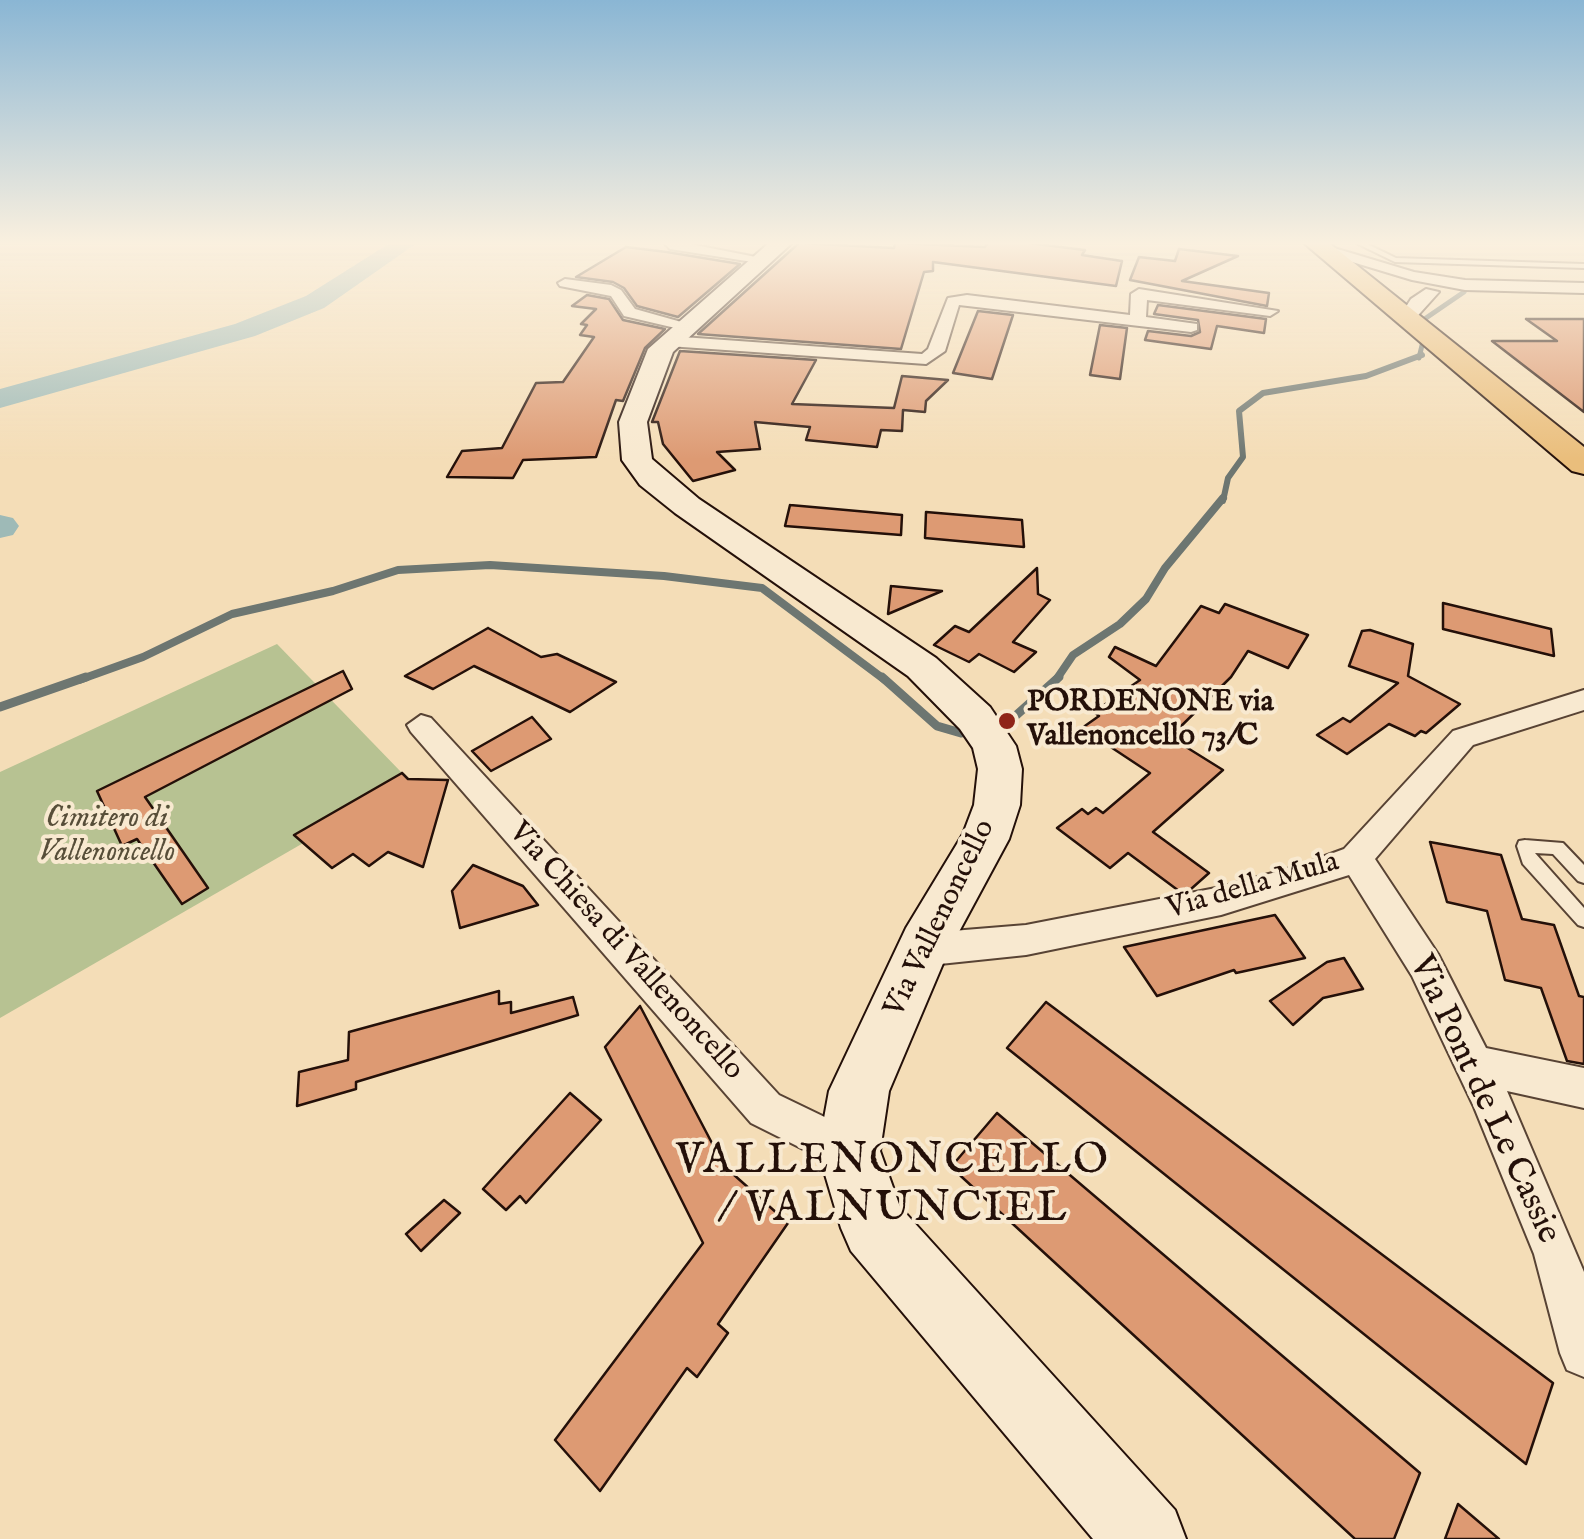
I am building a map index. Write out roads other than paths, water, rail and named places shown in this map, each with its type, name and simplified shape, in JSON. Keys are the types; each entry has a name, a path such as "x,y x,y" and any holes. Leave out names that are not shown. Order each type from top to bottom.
{"main road":[{"path":"1402,315 1584,464"}],"street":[{"path":"634,315 676,333 926,359 936,351 949,315"},
{"name":"Via Vallenoncello","path":"697,315 676,333 644,384 632,441 644,469 687,506 922,667 976,718 994,746 1000,769 991,822 974,860 925,944 859,1092 849,1152 874,1228 1146,1539"},
{"path":"1078,315 1191,327"},
{"path":"1138,315 1138,321"},
{"name":"Via della Mula","path":"925,944 940,948 1026,940 1150,916 1302,879 1356,858 1463,738 1503,722 1584,700"},
{"name":"Via Chiesa di Vallenoncello","path":"421,725 765,1109 849,1152"},
{"name":"Via Pont de Le Cassie","path":"1356,858 1425,965 1474,1064 1556,1254 1584,1354"},
{"path":"1474,1064 1584,1088"}],"lane":[{"path":"1584,876 1557,848 1526,846 1528,859 1584,920"}],"waterway":[{"path":"0,399 245,330 283,315"},
{"path":"1426,318 1431,315"},
{"path":"1419,356 1423,341"},
{"path":"1223,501 1228,478 1243,457 1239,411 1263,393 1366,376 1419,356"},
{"path":"1057,679 1073,655 1120,624 1146,599 1165,568 1223,498"},
{"path":"79,680 143,657 232,614 333,591 398,570 490,565 664,576 762,588 885,680"},
{"path":"0,707 86,677"},
{"path":"882,677 937,726 961,733"},
{"path":"1012,719 1057,679"}],"place":[{"name":"PORDENONE via Vallenoncello 73/C","path":"1007,721"}],"district":[{"name":"VALLENONCELLO / VALNUNCIEL","path":"893,1187"}],"park label":[{"name":"Cimitero di Vallenoncello","path":"107,837"}]}
